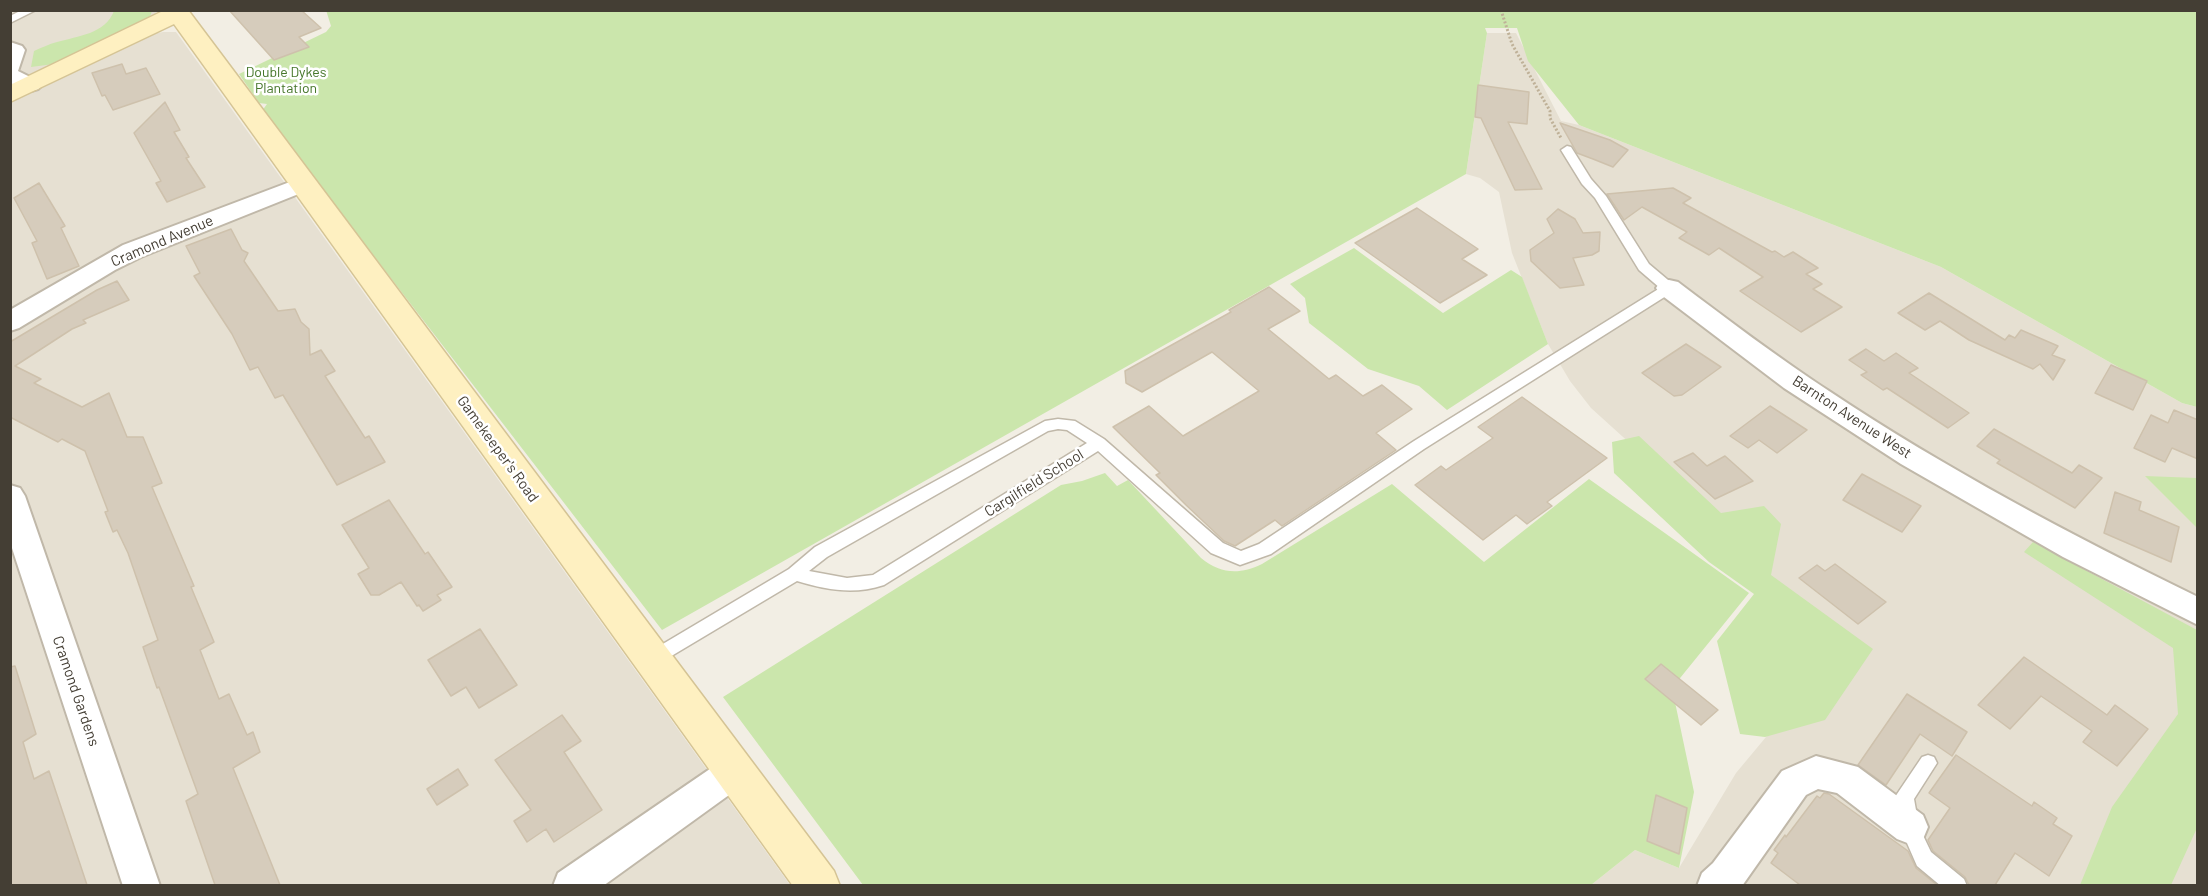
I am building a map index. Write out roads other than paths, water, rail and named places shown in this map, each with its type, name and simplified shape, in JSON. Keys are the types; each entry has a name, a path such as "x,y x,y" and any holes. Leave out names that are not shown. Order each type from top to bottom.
{"street":[{"path":"17,85 177,12"},
{"name":"Gamekeeper's Road","path":"177,12 819,885"},
{"path":"10,48 15,50 10,67"},
{"name":"Cramond Avenue","path":"16,312 132,252 303,184"},
{"name":"Barnton Avenue West","path":"1668,288 1773,366 1871,432 2036,526 2198,612"},
{"name":"Cramond Gardens","path":"10,496 142,885"},
{"path":"571,885 735,771"},
{"path":"1715,885 1725,876 1794,783 1816,772 1846,779 1910,827"}],"lane":[{"path":"10,20 31,10"},
{"name":"Barnton Avenue West","path":"1567,150 1586,181 1600,196 1644,267 1668,288"},
{"name":"Cargilfield School","path":"795,574 849,585 864,585 878,580 1099,443 1217,548 1240,558 1265,549 1419,445 1668,288"},
{"path":"652,658 795,574 821,552 1045,426 1058,424 1071,426 1099,443"},
{"path":"1928,763 1904,796 1910,827 1924,859 1957,885"}],"park label":[{"name":"Double Dykes Plantation","path":"286,80"}]}
